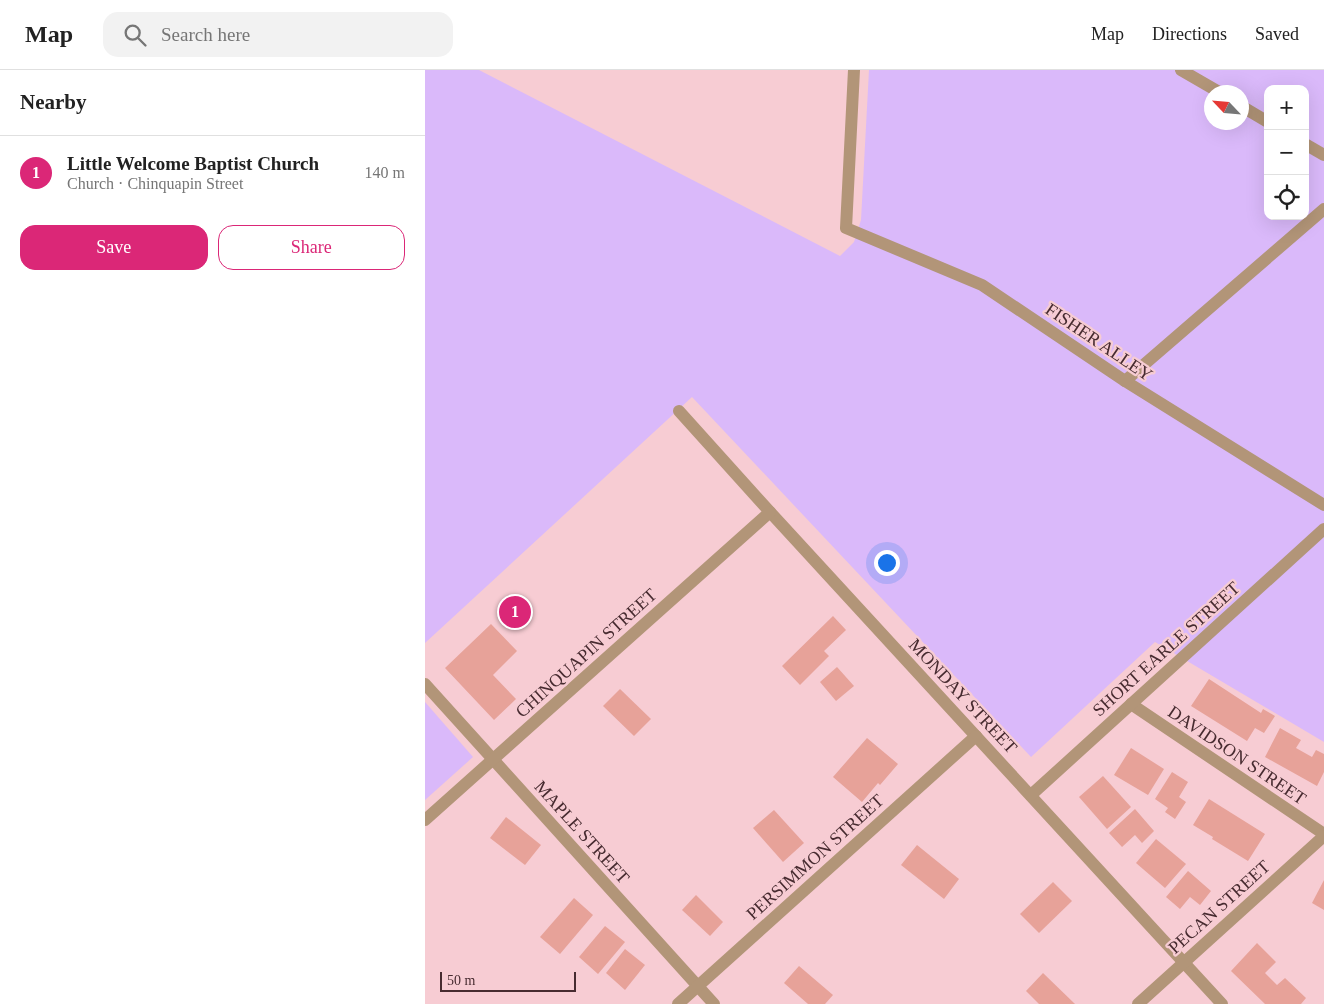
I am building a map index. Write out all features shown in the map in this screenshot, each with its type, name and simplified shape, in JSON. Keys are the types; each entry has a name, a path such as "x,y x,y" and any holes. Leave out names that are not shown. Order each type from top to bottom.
{"street":[{"name":"FISHER ALLEY","path":"854,70 846,228 982,286 1125,382 1324,505"},
{"path":"1181,70 1207,85"},
{"path":"1249,111 1264,120"},
{"path":"1309,146 1324,155"},
{"path":"1125,382 1324,209"},
{"name":"MONDAY STREET","path":"679,411 1222,1004"},
{"name":"CHINQUAPIN STREET","path":"425,820 770,512"},
{"name":"SHORT EARLE STREET","path":"1031,795 1324,529"},
{"name":"MAPLE STREET","path":"425,684 714,1004"},
{"name":"DAVIDSON STREET","path":"1131,704 1324,835"},
{"name":"PERSIMMON STREET","path":"678,1004 976,736"},
{"name":"PECAN STREET","path":"1138,1004 1324,835"}],"shaded area":[{"path":"425,70 479,70 840,256 854,242 861,220 869,70 1324,70 1324,742 1155,642 1031,757 692,397 425,643"},
{"path":"425,702 473,757 425,800"}],"building":[{"path":"833,616 846,630 824,651 829,656 800,685 782,666"},
{"path":"491,624 517,651 493,675 516,699 494,720 445,668"},
{"path":"837,667 854,686 836,701 820,682"},
{"path":"1209,679 1261,713 1263,709 1275,716 1264,733 1255,728 1247,741 1191,706"},
{"path":"620,689 651,719 634,736 603,706"},
{"path":"1280,728 1301,740 1296,748 1312,757 1316,750 1324,754 1324,772 1317,786 1265,757"},
{"path":"867,738 898,764 862,802 833,777"},
{"path":"1131,748 1164,769 1148,795 1114,775"},
{"path":"1172,772 1188,782 1179,797 1186,802 1175,819 1165,812 1168,808 1155,799"},
{"path":"1103,776 1131,807 1107,829 1079,797"},
{"path":"1209,799 1265,834 1248,861 1193,825"},
{"path":"1135,809 1154,831 1142,843 1135,835 1122,847 1109,833"},
{"path":"774,810 804,843 783,862 753,828"},
{"path":"506,817 541,845 525,865 490,838"},
{"path":"1156,839 1186,864 1165,888 1136,863"},
{"path":"917,845 959,879 944,899 901,865"},
{"path":"1188,871 1211,891 1200,905 1190,897 1180,909 1166,897"},
{"path":"1324,880 1324,910 1312,903"},
{"path":"1053,882 1072,901 1039,933 1020,914"},
{"path":"696,895 723,922 710,936 682,910"},
{"path":"574,898 593,915 560,954 540,937"},
{"path":"605,926 625,942 598,974 579,957"},
{"path":"1257,943 1276,962 1265,973 1277,985 1285,978 1306,998 1301,1004 1265,1004 1231,971"},
{"path":"625,949 645,965 625,990 606,973"},
{"path":"799,966 833,995 825,1004 808,1004 784,983"},
{"path":"1043,973 1075,1004 1039,1004 1026,991"}],"place":[{"name":"Little Welcome Baptist Church","path":"515,612"}]}
